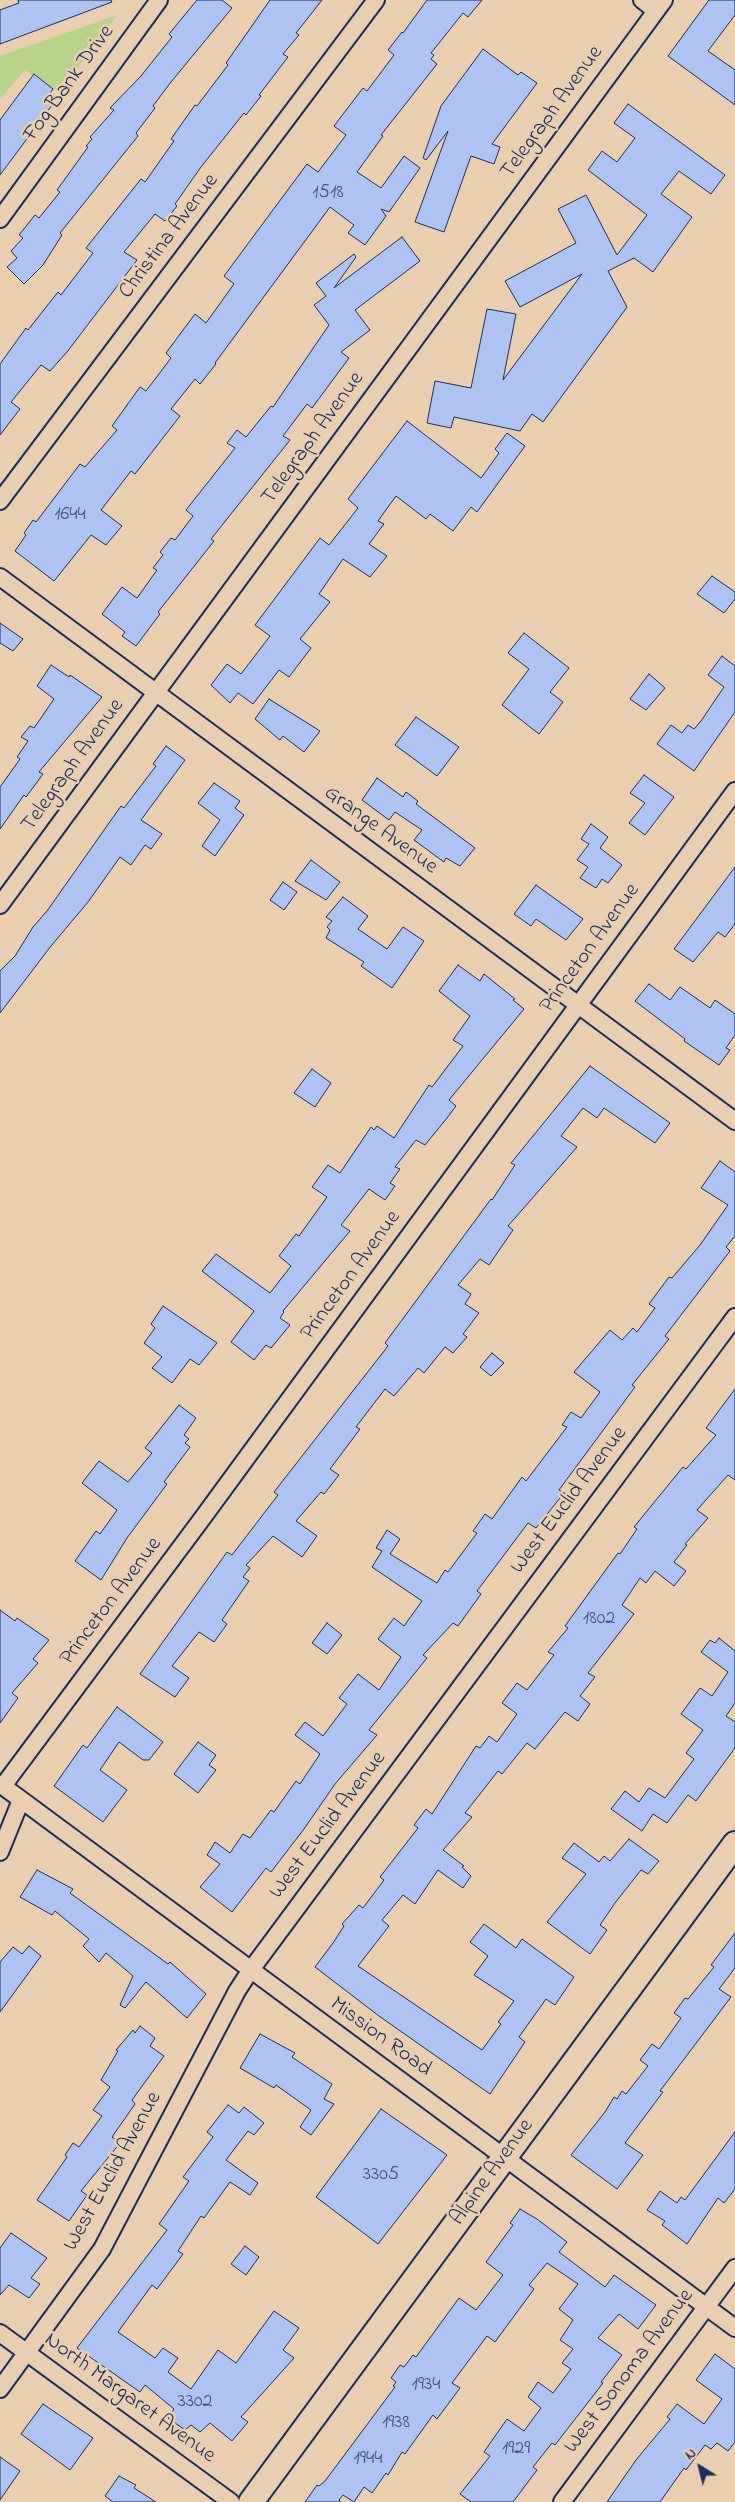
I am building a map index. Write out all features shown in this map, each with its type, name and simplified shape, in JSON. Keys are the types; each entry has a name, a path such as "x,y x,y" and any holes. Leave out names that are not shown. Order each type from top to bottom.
{"street":[{"name":"Fog Bank Drive","path":"0,219 159,0"},
{"name":"Christina Avenue","path":"0,501 376,0"},
{"path":"642,0 660,5"},
{"name":"Telegraph Avenue","path":"0,906 660,5"},
{"name":"Grange Avenue","path":"0,577 735,1121"},
{"name":"Princeton Avenue","path":"2,1785 204,1516 735,791"},
{"name":"West Euclid Avenue","path":"0,2389 102,2249 237,1991 250,1971 735,1317"},
{"name":"Mission Road","path":"2,1785 250,1971 735,2328"},
{"path":"0,1852 22,1800"},
{"name":"Alpine Avenue","path":"251,2502 735,1844"},
{"name":"West Sonoma Avenue","path":"562,2502 735,2268"},
{"name":"North Margaret Avenue","path":"0,2333 231,2502"}],"green space":[{"path":"117,15 59,93 25,70 0,99 0,56"}],"building":[{"path":"18,0 111,0 112,2 0,44 0,10 19,3"},
{"path":"197,0 222,0 232,8 171,82 153,106 155,108 136,133 138,136 60,233 62,235 43,265 24,284 7,267 17,258 11,251 23,238 19,235 35,215 39,218 60,192 57,190 88,147 86,146 92,139 90,137 114,110 110,108 141,76 172,37 169,34"},
{"path":"270,0 322,0 296,33 299,35 283,54 288,57 259,95 261,96 246,115 244,113 201,167 175,204 177,206 165,221 155,214 124,252 137,260 67,352 50,371 41,365 11,402 20,409 0,435 0,364 26,328 28,330 58,292 61,295 93,253 86,248 141,179 145,182 174,141 171,139 195,105 197,106 228,65 226,63"},
{"path":"427,0 482,0 468,17 463,13 431,53 434,55 431,59 437,64 381,135 383,136 357,172 381,188 404,156 420,168 389,212 381,209 386,216 365,245 348,233 354,225 330,207 216,364 200,384 195,379 171,409 180,416 135,474 131,471 101,510 122,526 106,545 91,535 54,581 15,551 26,535 24,533 33,520 36,522 80,464 85,467 117,430 112,426 140,387 146,391 171,358 166,353 195,314 206,323 234,284 224,276 307,164 318,172 346,135 334,126 363,88 367,91 394,55 388,50"},
{"path":"709,0 735,0 735,15 708,51 735,70 735,105 668,56"},
{"path":"483,49 518,75 521,72 537,83 492,144 500,147 494,164 471,156 444,232 415,222 448,131 426,160 423,158 441,106"},
{"path":"34,74 53,89 46,99 53,104 0,175 0,120"},
{"path":"628,104 725,175 711,194 679,171 661,194 692,217 653,272 634,258 608,271 627,307 543,422 532,414 520,431 454,417 451,428 427,423 435,381 471,388 487,309 516,314 503,380 582,274 520,307 505,281 576,243 558,209 586,195 617,255 647,215 588,170 602,151 617,162 635,138 614,123"},
{"path":"402,237 420,261 355,310 370,330 341,352 349,358 312,408 307,404 283,436 290,440 211,539 214,541 158,612 160,614 136,646 122,636 125,632 102,614 122,587 137,598 157,570 153,568 163,555 160,552 171,538 175,540 193,516 186,510 235,448 227,443 237,430 246,437 271,406 273,407 329,325 314,305 326,296 316,283 354,254 356,257 334,288"},
{"path":"407,421 481,478 499,453 495,449 507,433 525,446 477,512 471,507 453,531 430,514 426,519 396,496 378,521 384,524 369,544 387,556 370,577 343,559 319,594 330,602 300,639 311,648 289,677 279,670 253,704 238,693 230,703 211,685 227,664 241,674 270,636 255,625 320,538 329,545 358,508 348,499"},
{"path":"712,576 735,592 735,599 724,613 697,594"},
{"path":"0,623 23,639 13,651 0,643"},
{"path":"524,633 569,668 550,692 563,702 539,734 502,705 529,669 508,653"},
{"path":"722,656 735,666 735,712 694,771 657,744 671,725 682,733 688,725 694,729 701,721 724,687 708,675"},
{"path":"51,665 69,677 70,675 102,697 39,772 43,774 26,797 24,795 0,829 0,787 20,759 17,757 28,741 21,737 30,726 34,728 54,699 37,686"},
{"path":"649,674 665,688 646,710 630,699"},
{"path":"269,699 320,731 304,752 283,736 280,740 255,719"},
{"path":"416,717 459,747 437,776 395,745"},
{"path":"166,746 185,760 141,820 162,834 151,849 145,845 131,865 120,857 88,902 51,946 0,1013 0,971 15,956 33,927 47,911 121,806 124,808 156,766 153,764"},
{"path":"644,775 674,797 645,835 629,823 645,803 630,793"},
{"path":"377,778 403,797 406,792 418,801 416,804 475,848 460,866 446,858 444,862 414,840 422,830 395,812 389,820 362,800"},
{"path":"214,783 240,801 235,808 244,815 215,856 202,846 220,820 198,803"},
{"path":"591,824 608,837 600,848 622,865 608,883 602,879 596,888 580,878 588,867 577,860 589,844 581,839"},
{"path":"311,860 340,882 326,900 295,881"},
{"path":"735,867 735,924 725,937 718,932 693,962 674,949"},
{"path":"283,882 297,892 284,910 270,900"},
{"path":"536,885 583,919 566,940 536,919 531,926 514,914"},
{"path":"343,897 368,916 358,929 387,949 403,927 424,941 392,988 361,966 364,962 326,938 330,930 327,927 332,921 326,917"},
{"path":"458,965 480,981 484,974 515,999 513,1000 524,1009 449,1100 456,1106 425,1145 416,1140 395,1167 400,1169 390,1183 395,1186 385,1200 369,1189 341,1225 350,1231 283,1311 280,1318 290,1325 271,1348 266,1345 254,1360 231,1342 254,1311 202,1271 216,1254 270,1293 291,1266 279,1256 296,1234 299,1236 327,1197 312,1187 328,1165 340,1173 371,1127 374,1130 377,1126 394,1138 429,1085 432,1087 463,1046 453,1040 470,1016 439,991"},
{"path":"649,984 670,1000 680,987 710,1008 715,1000 735,1014 735,1035 726,1048 730,1050 719,1065 684,1041 685,1039 635,1001"},
{"path":"590,1066 670,1123 655,1143 604,1108 597,1118 583,1108 561,1136 577,1147 508,1226 513,1230 489,1265 480,1259 458,1285 471,1294 465,1304 479,1313 463,1334 467,1337 453,1353 445,1347 424,1373 418,1368 394,1396 385,1389 356,1427 360,1429 330,1469 339,1475 324,1494 321,1492 296,1521 317,1536 302,1557 273,1536 246,1565 250,1568 243,1577 249,1581 222,1620 227,1624 214,1642 199,1632 172,1666 189,1678 175,1697 140,1674 227,1552 232,1555 278,1495 274,1492 388,1346 385,1343 492,1200 515,1165 511,1163"},
{"path":"312,1069 331,1083 315,1107 294,1093"},
{"path":"720,1161 735,1172 735,1236 726,1247 730,1251 665,1336 669,1339 632,1385 635,1387 559,1490 564,1493 536,1528 528,1523 477,1591 481,1594 458,1626 453,1623 423,1655 427,1658 369,1730 377,1735 335,1784 271,1872 266,1868 232,1912 200,1887 220,1864 207,1855 215,1842 230,1853 243,1834 250,1838 271,1810 274,1812 296,1781 300,1784 320,1754 295,1735 305,1722 323,1736 347,1704 339,1698 358,1674 379,1690 401,1657 378,1639 394,1618 404,1626 422,1601 372,1567 382,1551 376,1548 387,1530 400,1539 390,1554 437,1583 445,1570 448,1572 477,1533 473,1531 485,1514 492,1519 522,1477 526,1481 567,1427 562,1425 571,1412 581,1418 600,1392 574,1372 610,1330 622,1340 633,1328 637,1332 655,1308 649,1304 669,1277 672,1278 700,1245 728,1205 701,1188"},
{"path":"163,1306 217,1343 199,1365 190,1359 172,1383 152,1368 162,1357 144,1343 155,1328 151,1324"},
{"path":"492,1353 504,1363 491,1376 480,1367"},
{"path":"735,1389 735,1480 728,1475 697,1510 708,1518 685,1544 687,1545 674,1562 686,1571 674,1586 655,1571 646,1583 640,1578 622,1605 634,1614 588,1673 595,1677 580,1696 590,1704 578,1721 565,1712 535,1749 527,1743 502,1774 498,1771 465,1813 472,1817 443,1850 464,1866 462,1867 471,1876 463,1888 438,1870 415,1904 403,1895 382,1920 389,1926 358,1966 482,2050 501,2024 498,2022 514,2001 474,1975 488,1956 470,1942 484,1924 516,1948 522,1939 574,1977 555,2005 546,1999 519,2037 525,2042 490,2094 379,2016 315,1967 344,1926 342,1924 359,1905 363,1908 384,1880 380,1877 418,1828 414,1825 426,1809 432,1814 476,1746 480,1748 489,1736 497,1742 517,1714 502,1703 517,1683 527,1690 554,1655 548,1652 568,1628 565,1626 618,1553 620,1554 637,1529 634,1527 683,1467 686,1469 716,1435 706,1428"},
{"path":"179,1405 196,1418 184,1435 189,1439 185,1443 190,1447 164,1482 167,1484 127,1538 101,1580 75,1561 96,1531 100,1534 117,1510 82,1483 99,1461 128,1482 152,1453 145,1448"},
{"path":"0,1610 15,1621 17,1618 49,1640 33,1659 38,1663 12,1693 18,1698 0,1723"},
{"path":"327,1623 342,1635 327,1654 312,1643"},
{"path":"719,1638 735,1651 735,1703 726,1716 735,1722 735,1748 696,1801 688,1795 667,1823 653,1814 642,1831 611,1809 625,1791 639,1802 649,1788 665,1798 694,1759 686,1753 703,1730 681,1714 700,1688 712,1696 728,1672 701,1652 710,1640 715,1643"},
{"path":"117,1707 163,1742 149,1760 143,1760 119,1742 100,1770 127,1790 103,1822 54,1786 83,1745 87,1748"},
{"path":"198,1742 216,1755 209,1765 216,1770 198,1793 174,1774"},
{"path":"629,1839 659,1861 648,1874 641,1870 615,1903 600,1925 607,1930 590,1954 547,1922 586,1874 562,1858 574,1843 599,1862 604,1856 610,1861"},
{"path":"37,1870 73,1889 70,1893 168,1964 170,1962 206,1994 187,2018 146,1982 125,2008 120,2005 133,1976 106,1953 99,1962 83,1946 89,1939 55,1911 52,1915 20,1897"},
{"path":"735,1933 735,1968 719,1989 731,1997 660,2091 663,2092 625,2143 643,2155 617,2189 571,2155 605,2112 614,2097 617,2099 622,2091 626,2094 648,2066 640,2060 652,2044 659,2049 681,2018 674,2013 685,1998 688,1999 714,1967 711,1965"},
{"path":"29,1946 41,1956 0,2012 0,1962 13,1947 22,1954"},
{"path":"140,2026 155,2038 150,2046 164,2056 132,2100 135,2104 112,2137 120,2143 81,2191 87,2195 69,2221 37,2200 67,2157 65,2155 73,2143 79,2147 102,2116 93,2110 110,2087 101,2080 118,2051 116,2050 133,2030 135,2033"},
{"path":"260,2034 295,2053 292,2057 332,2084 324,2099 334,2104 311,2135 300,2127 311,2110 276,2085 274,2088 240,2068"},
{"path":"228,2105 239,2113 244,2107 264,2123 254,2135 248,2131 226,2160 258,2183 250,2195 230,2182 204,2218 201,2216 178,2251 183,2254 157,2289 152,2285 118,2332 155,2358 163,2348 178,2358 168,2372 191,2389 218,2350 236,2363 274,2311 299,2328 283,2350 294,2358 241,2417 248,2422 232,2441 210,2423 200,2432 191,2425 185,2430 168,2418 174,2409 145,2385 140,2392 77,2348 167,2230 159,2224 189,2181 183,2177 213,2137 207,2132"},
{"path":"381,2109 447,2155 378,2244 316,2197"},
{"path":"735,2132 735,2189 724,2203 718,2198 687,2244 662,2225 665,2221 647,2210 660,2191 677,2203 681,2197 685,2200"},
{"path":"520,2209 537,2219 567,2242 559,2252 605,2287 614,2275 656,2305 638,2329 619,2314 598,2338 622,2355 601,2382 603,2383 555,2445 552,2443 533,2467 537,2470 513,2502 471,2502 460,2494 490,2456 484,2452 507,2419 524,2431 541,2408 528,2397 538,2382 553,2393 571,2369 562,2363 573,2349 560,2340 573,2320 559,2309 578,2284 547,2263 529,2285 534,2289 495,2342 487,2336 452,2383 460,2388 437,2419 433,2415 405,2454 402,2452 388,2475 386,2473 372,2493 364,2487 354,2502 343,2495 339,2500 341,2502 305,2502 317,2485 319,2486 325,2481 395,2387 393,2386 396,2382 391,2378 400,2365 404,2367 413,2355 416,2357 459,2298 476,2310 503,2275 486,2262 513,2225 510,2223"},
{"path":"11,2233 47,2258 31,2278 40,2284 29,2298 9,2285 0,2295 0,2248"},
{"path":"245,2246 259,2257 246,2275 231,2264"},
{"path":"715,2354 735,2369 735,2442 728,2451 717,2443 711,2449 705,2445 686,2470 684,2468 660,2502 607,2502 636,2460 670,2419 667,2417 677,2404 704,2424 722,2399 696,2380"},
{"path":"43,2404 93,2438 70,2470 21,2434"},
{"path":"0,2457 20,2471 0,2500"},
{"path":"119,2476 136,2485 134,2488 156,2502 113,2502 105,2496"}]}
